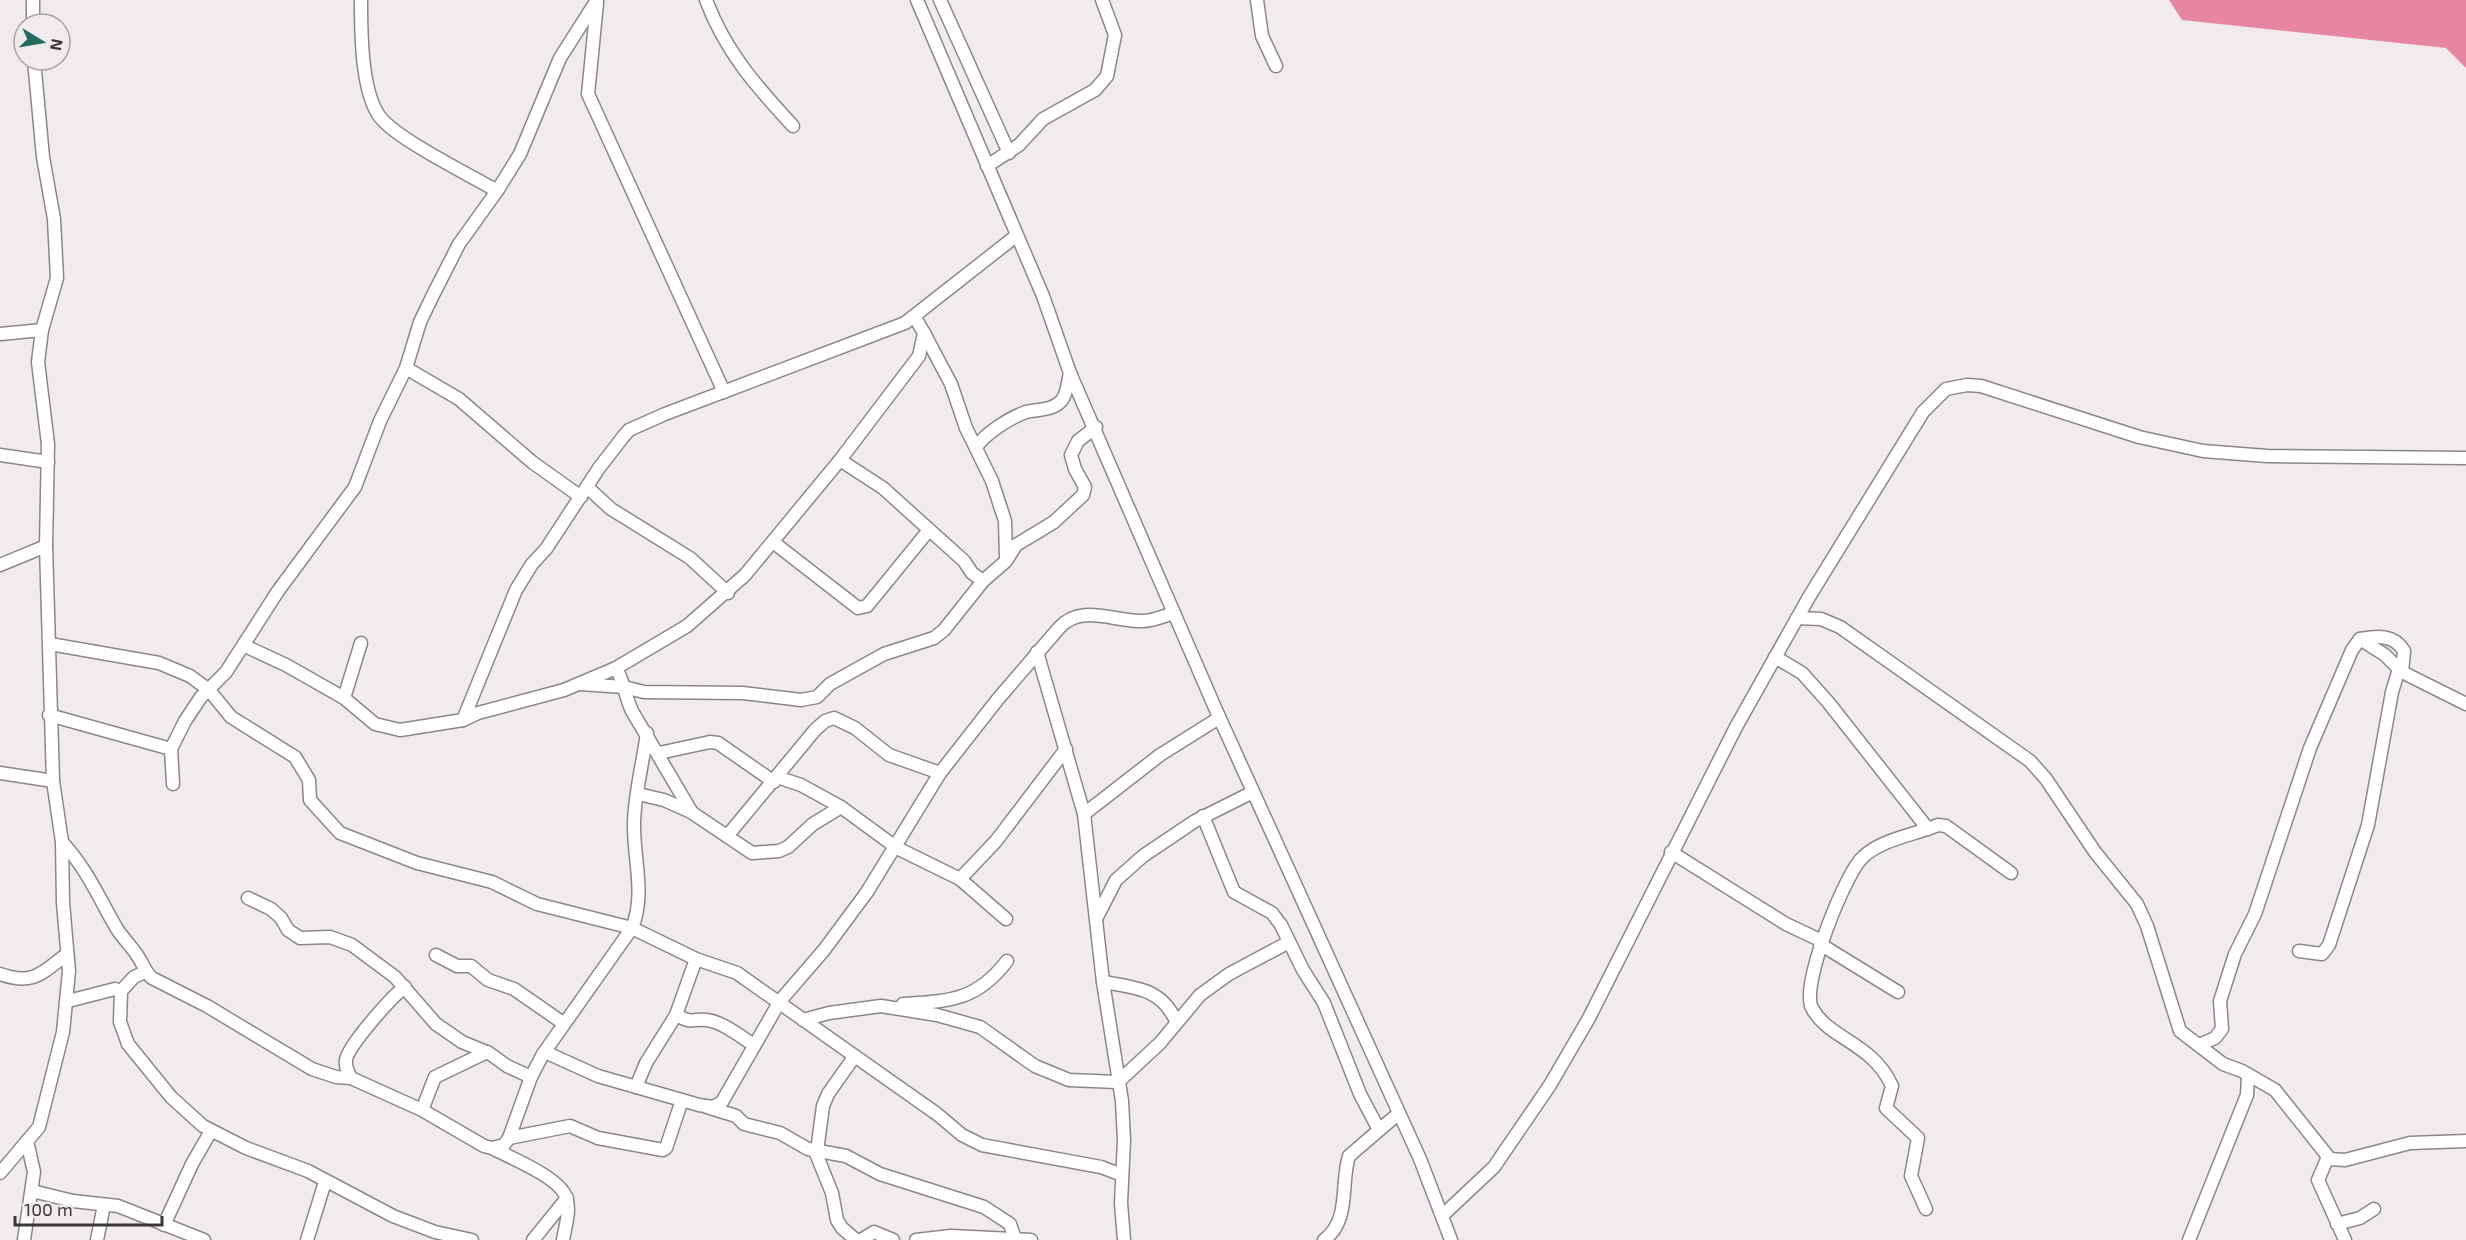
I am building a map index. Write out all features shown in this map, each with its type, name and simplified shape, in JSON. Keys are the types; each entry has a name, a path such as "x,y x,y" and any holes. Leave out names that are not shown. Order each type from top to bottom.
{"street":[{"path":"361,0 362,48 368,88 381,118 401,134 497,191"},
{"path":"173,784 171,749 191,709 226,672 245,646 278,591 355,487 380,421 406,368 420,322 456,249 520,154 560,58 597,0"},
{"path":"597,0 588,94 724,392"},
{"path":"706,0 718,32 756,86 793,126"},
{"path":"917,0 1043,296 1070,373 1096,427 1219,718 1399,1113 1443,1215 1451,1240"},
{"path":"940,0 1009,153"},
{"path":"987,166 1009,153 1036,125 1095,90 1107,76 1115,35 1102,0"},
{"path":"1257,0 1262,36 1276,66"},
{"path":"0,1173 39,1127 62,1041 68,1001 69,971 62,843 52,781 46,546 48,462 38,362 42,330 57,278 54,219 43,157 35,72"},
{"path":"463,720 516,590 599,468 629,430 878,334 914,316 1016,236"},
{"path":"914,316 951,384 992,481 1005,521 1006,561"},
{"path":"0,334 42,330"},
{"path":"245,646 286,665 344,698 371,722 400,730 463,720 579,683 616,668 687,626 728,592 773,542 911,369 919,356 924,333"},
{"path":"406,368 459,399 532,462 690,558 728,592"},
{"path":"976,447 984,438 1023,413 1047,409 1059,403 1063,399 1070,373"},
{"path":"1443,1215 1494,1167 1550,1085 1589,1018 1671,852 1797,618 1923,412 1946,389 1958,386 1981,386 2105,427 2203,451 2267,456 2466,458"},
{"path":"579,683 624,687 644,692 743,693 810,700 817,697 830,684 884,654 934,638 944,630 983,580 1006,561 1016,545 1054,522 1083,495 1086,487 1075,469 1071,455 1078,441 1096,427"},
{"path":"0,454 48,462"},
{"path":"840,460 883,488 964,561 972,573 983,580"},
{"path":"773,542 858,608 867,606 929,530"},
{"path":"0,566 46,546"},
{"path":"707,1107 722,1102 728,1095 780,1001 825,950 897,848 940,773 1037,652 1072,616 1101,615 1144,621 1174,613"},
{"path":"1797,618 1821,619 1840,627 2030,761 2046,779 2095,852 2137,904 2147,926 2175,1022 2188,1039 2223,1064 2267,1085 2282,1098 2328,1157 2345,1160 2410,1143 2466,1141"},
{"path":"2199,1045 2215,1038 2222,1029 2220,1001 2235,954 2255,914 2310,748 2352,650 2360,639 2380,637 2397,642 2404,651 2401,671 2392,692 2368,825 2329,945 2322,954 2299,951"},
{"path":"2360,639 2385,655 2401,671 2466,704"},
{"path":"344,698 361,643"},
{"path":"50,644 159,663 190,676 209,690 231,717 295,757 309,780 310,800 340,833 417,863 492,882 537,904 632,928 696,959 737,973 780,1001 854,1057 975,1142 1101,1167 1122,1175"},
{"path":"1037,652 1084,814 1103,982 1122,1101 1124,1147 1121,1217 1124,1240"},
{"path":"1775,657 1802,673 1828,702 1928,829"},
{"path":"616,668 632,711 647,733 691,812"},
{"path":"49,715 171,749"},
{"path":"728,835 815,730 825,721 834,718 843,720 855,728 889,755 940,773"},
{"path":"1084,814 1160,755 1219,718"},
{"path":"492,1148 504,1145 509,1138 531,1077 543,1054 632,928 639,899 634,822 647,733"},
{"path":"658,753 710,742 718,743 776,779 801,785 841,807 897,848 960,879 1006,919"},
{"path":"960,879 996,841 1066,749"},
{"path":"0,773 52,781"},
{"path":"1097,917 1121,875 1143,856 1203,816 1253,792"},
{"path":"638,794 664,800 691,812 752,852 779,851 795,843 813,824 841,807"},
{"path":"1203,816 1234,892 1272,913 1324,1003 1360,1094 1379,1130"},
{"path":"1926,1209 1911,1176 1918,1138 1886,1108 1892,1086 1887,1076 1871,1055 1820,1019 1811,1008 1808,989 1821,942 1856,864 1877,847 1938,825 1946,826 2011,873"},
{"path":"62,843 78,860 94,883 117,929 139,958 145,972 312,1069 336,1077 351,1078 422,1110 484,1146 553,1180 567,1198 563,1240"},
{"path":"1671,852 1786,924 1821,942 1898,992"},
{"path":"248,898 271,909 281,918 288,930 300,938 330,937 352,945 405,987 436,1024 462,1042 486,1052 507,1066 531,1077"},
{"path":"881,1006 972,1023 1035,1066 1069,1080 1118,1082 1154,1049 1200,995 1289,942"},
{"path":"0,974 11,978 33,978 67,954"},
{"path":"436,955 457,966 471,966 488,980 514,989 563,1023"},
{"path":"636,1087 646,1063 676,1015 696,959"},
{"path":"804,1020 830,1013 942,1001 973,992 991,982 1007,961"},
{"path":"145,972 134,977 121,991 120,1022 128,1044 171,1097 211,1131 246,1148 308,1172 412,1224 472,1240"},
{"path":"1103,982 1155,995 1169,1006 1176,1021"},
{"path":"351,1078 345,1064 348,1053 385,1004 405,987"},
{"path":"68,1001 114,989 121,991"},
{"path":"676,1015 694,1023 706,1020 714,1022 754,1045"},
{"path":"422,1110 435,1077 486,1052"},
{"path":"543,1054 545,1052 598,1076 736,1116 744,1124 780,1133 798,1145 816,1151 846,1156 880,1174 984,1207 1010,1224 1015,1239"},
{"path":"854,1057 823,1106 816,1151 832,1192 837,1220 858,1240 874,1232 893,1240"},
{"path":"2189,1240 2247,1095 2248,1076"},
{"path":"509,1138 570,1126 598,1138 663,1150 666,1148 682,1100"},
{"path":"1324,1240 1337,1226 1342,1213 1349,1156 1399,1113"},
{"path":"164,1225 189,1169 211,1131"},
{"path":"24,1240 34,1172 27,1141"},
{"path":"1101,1167 1119,1155 1124,1147"},
{"path":"2328,1157 2318,1180 2344,1240"},
{"path":"307,1240 325,1182"},
{"path":"32,1191 73,1201 128,1209 204,1240"},
{"path":"533,1240 538,1230 567,1198"},
{"path":"97,1240 104,1205"},
{"path":"2337,1224 2360,1218 2374,1209"},
{"path":"916,1240 951,1236 1031,1240"}],"shaded area":[{"path":"2169,0 2466,0 2466,68 2446,48 2182,20"}]}
